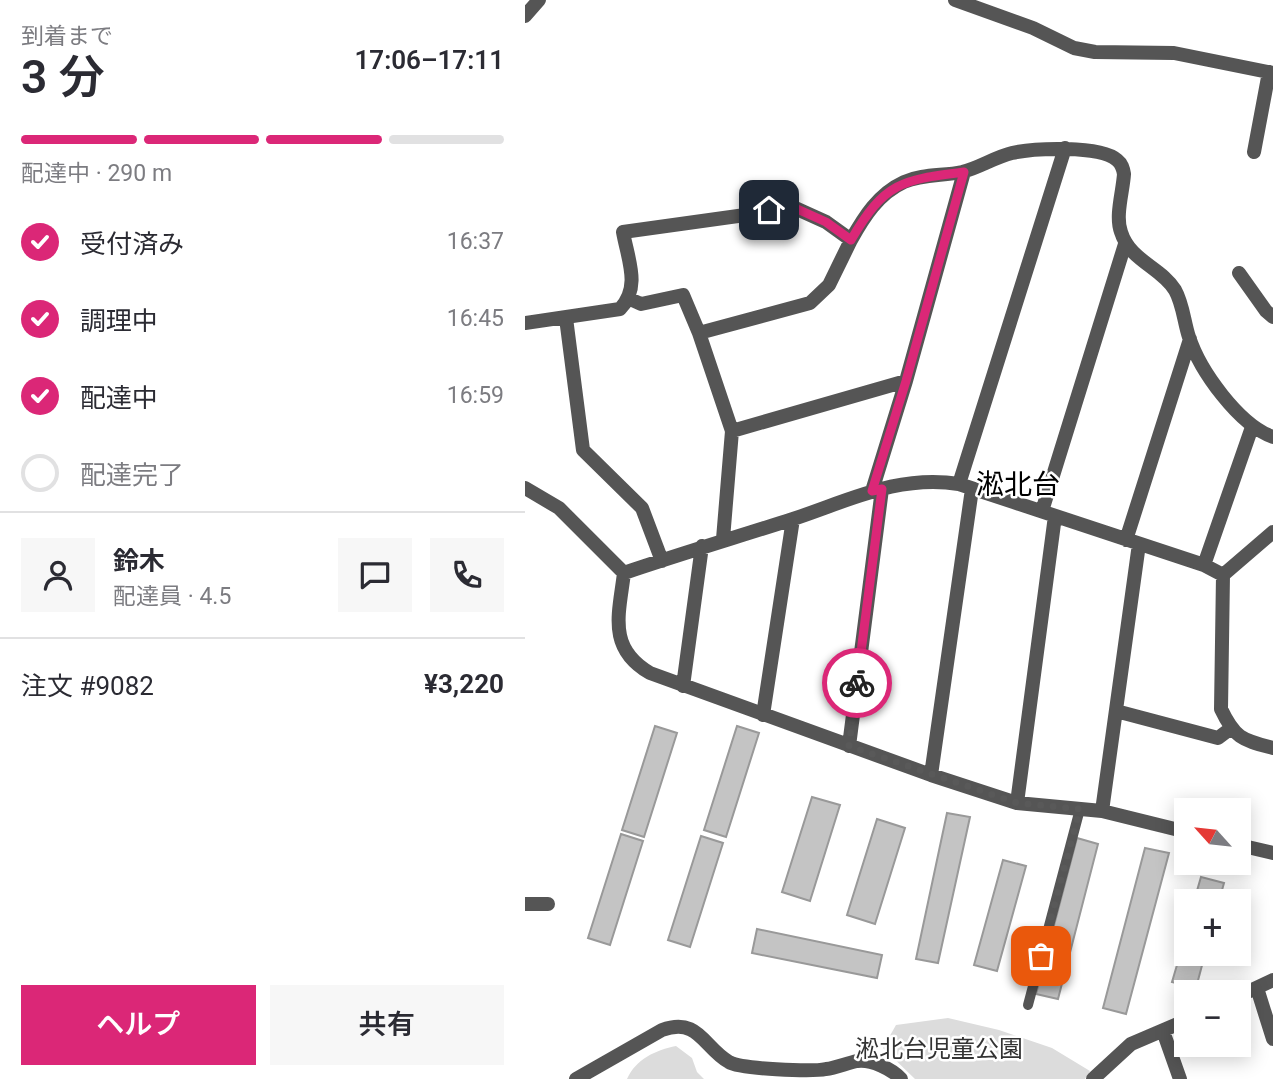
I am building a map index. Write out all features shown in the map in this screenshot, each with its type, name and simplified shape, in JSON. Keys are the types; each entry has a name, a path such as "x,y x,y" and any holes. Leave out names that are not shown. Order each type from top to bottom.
{"street":[{"path":"525,16 539,0"},
{"path":"955,0 1033,28 1074,48 1095,52 1174,53 1271,73 1254,152"},
{"path":"930,775 966,486 1065,148"},
{"path":"699,333 810,303 829,285 871,206 903,182 964,172 1013,153 1065,148 1107,154 1122,165 1124,174 1119,229 1125,244 1175,290 1190,339 1225,398 1252,427 1273,438"},
{"path":"849,746 877,490 964,172"},
{"path":"525,323 620,309 629,299 633,287 623,232 795,208 826,222 851,240"},
{"path":"1017,803 1049,514 1125,244"},
{"path":"1239,273 1266,312 1273,317"},
{"path":"629,299 641,304 683,295 699,333 732,431 723,539"},
{"path":"566,318 583,450 642,508 662,561"},
{"path":"1102,811 1116,711 1133,542 1190,339"},
{"path":"732,431 906,381"},
{"path":"1204,565 1252,427"},
{"path":"624,573 877,490 926,480 966,486 1204,565 1223,575"},
{"path":"525,488 559,508 624,573"},
{"path":"762,715 793,519"},
{"path":"1273,532 1223,575 1221,709 1230,729 1242,740 1273,748"},
{"path":"683,686 702,547"},
{"path":"624,573 617,625 621,643 640,667 762,715 1017,803 1102,811 1174,829"},
{"path":"1116,711 1218,738 1230,729"},
{"path":"1251,848 1273,853"},
{"path":"525,904 548,904"},
{"path":"1251,991 1273,980"},
{"path":"1257,988 1273,1039"},
{"path":"576,1079 662,1030 676,1025 689,1028 731,1063 764,1068 824,1070 860,1060 893,1071 901,1079"},
{"path":"1093,1079 1131,1044 1174,1026"},
{"path":"1163,1031 1180,1079"}],"lane":[{"path":"1028,1005 1080,809"}],"green space":[{"name":"淞北台児童公園","path":"948,1018 999,1030 1052,1048 1090,1071 1085,1079 915,1079 883,1048 896,1025"},
{"path":"676,1046 692,1058 697,1072 704,1079 627,1079 647,1056"}],"building":[{"path":"655,726 677,733 644,837 622,830"},
{"path":"737,726 759,733 726,837 704,830"},
{"path":"812,797 840,805 810,901 782,892"},
{"path":"947,813 970,817 938,963 916,959"},
{"path":"877,819 905,828 875,924 847,915"},
{"path":"621,834 643,841 610,945 588,938"},
{"path":"701,836 723,843 690,947 668,940"},
{"path":"1077,838 1098,844 1058,999 1036,994"},
{"path":"1145,848 1169,853 1126,1014 1103,1008"},
{"path":"1003,860 1026,866 997,971 974,965"},
{"path":"1201,877 1224,883 1222,889 1198,889"},
{"path":"757,929 882,955 877,978 752,953"},
{"path":"1177,966 1202,966 1198,980 1172,982"}],"way so far":[{"path":"857,683 849,746 1017,803 1080,809 1041,956"}],"district":[{"name":"淞北台","path":"1018,484"}],"route":[{"path":"769,210 795,208 826,222 851,240 871,206 903,182 964,172 906,381 872,491 882,489 857,683"}]}
